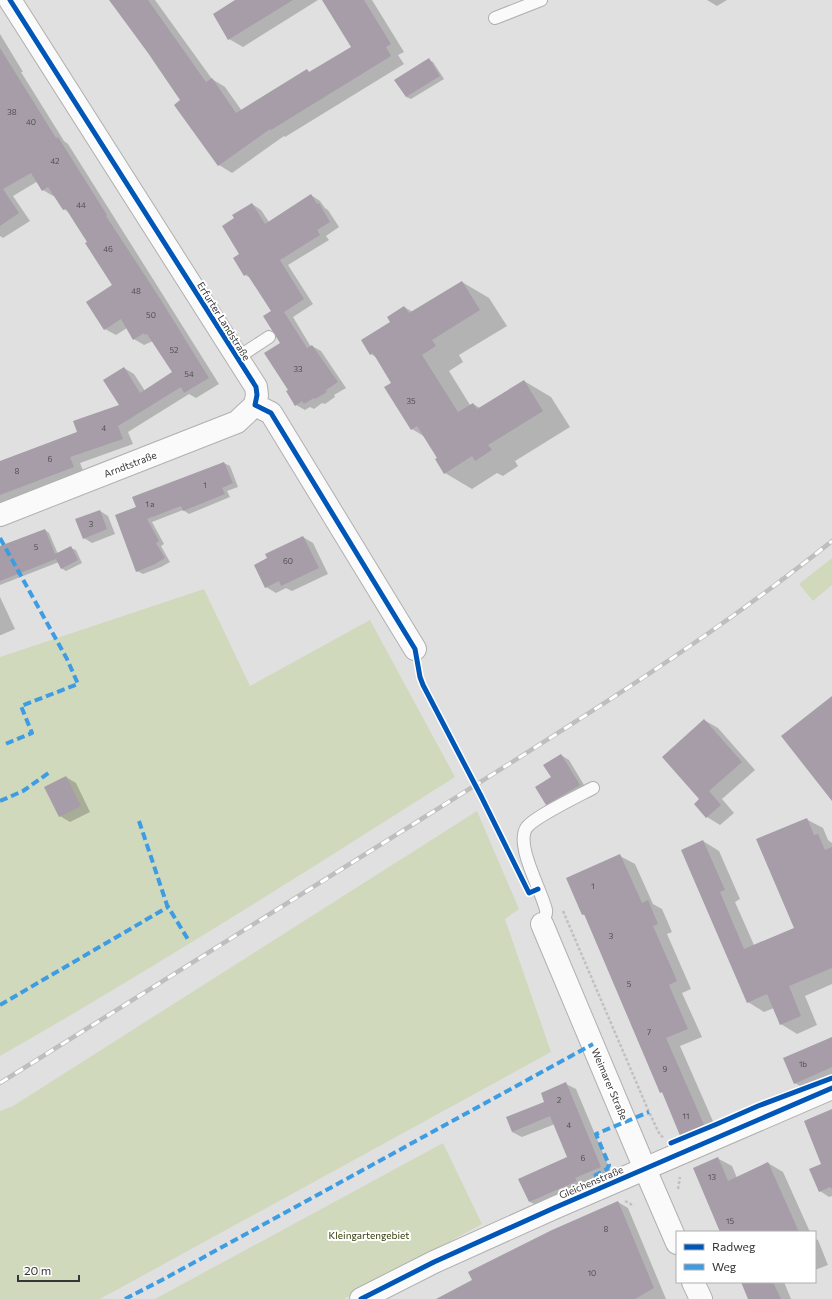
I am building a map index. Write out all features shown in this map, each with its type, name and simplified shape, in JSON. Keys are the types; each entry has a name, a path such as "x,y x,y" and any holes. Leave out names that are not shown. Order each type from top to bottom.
{"street":[{"name":"Erfurter Landstraße","path":"10,0 256,387 257,395 255,405"},
{"name":"Arndtstraße","path":"0,514 237,422 255,405"},
{"path":"255,405 271,412 415,649"},
{"name":"Weimarer Straße","path":"542,924 676,1241"},
{"name":"Gleichenstraße","path":"361,1299 434,1262 554,1208 832,1088"},
{"path":"693,1283 701,1299"}],"lane":[{"path":"495,18 541,0"},
{"path":"237,358 270,337"},
{"path":"542,924 547,911 529,864 523,837 527,828 538,818 593,788"}],"path":[{"path":"561,905 649,1112 660,1135 665,1139"},
{"path":"680,1194 678,1188 679,1178 682,1173"}],"green space":[{"path":"832,558 832,585 813,601 799,584"},
{"path":"204,589 250,686 370,620 455,777 173,954 0,1056 0,657"},
{"path":"477,811 519,909 505,919 551,1052 100,1299 0,1299 0,1111 13,1106"},
{"name":"Kleingartengebiet","path":"443,1143 482,1224 344,1299 155,1299"}],"building":[{"path":"109,0 148,0 206,82 212,78 236,113 307,69 309,72 351,47 322,0 364,0 391,44 386,47 391,56 271,130 270,129 218,166 174,105 180,100"},
{"path":"235,0 293,0 228,40 213,14"},
{"path":"0,48 56,138 58,137 107,215 106,216 159,297 209,378 184,393 181,387 118,426 123,439 70,457 74,467 0,495 0,461 77,432 73,421 119,405 103,380 124,367 140,393 172,372 147,334 145,335 144,333 133,340 121,319 104,330 86,302 112,285 85,243 87,242 66,209 63,210 48,187 42,191 31,173 3,189 19,213 0,226"},
{"path":"429,58 440,76 406,97 394,80"},
{"path":"311,194 317,204 319,203 330,222 317,230 320,235 280,260 304,299 284,312 307,348 312,345 338,382 326,390 327,392 315,399 314,398 304,404 302,401 295,406 286,391 288,390 264,353 280,343 263,316 271,311 247,274 244,276 233,258 239,254 222,226 234,218 232,215 252,203 265,224"},
{"path":"462,281 480,310 432,340 436,346 422,355 458,412 473,403 477,409 524,380 543,411 488,445 492,450 475,461 472,456 444,474 435,459 437,458 417,426 411,430 384,387 391,383 373,353 370,355 361,340 390,322 387,317 404,306 409,313"},
{"path":"224,462 233,483 222,488 225,494 183,511 181,506 147,519 159,541 156,543 165,558 136,572 115,515 136,507 132,497"},
{"path":"100,510 107,529 83,539 75,519"},
{"path":"45,529 55,554 71,546 78,560 61,569 56,559 0,581 0,546"},
{"path":"303,536 319,568 281,586 279,581 265,588 254,565 267,558 265,554"},
{"path":"832,696 832,801 781,736"},
{"path":"704,719 742,762 709,791 721,805 706,818 694,804 699,799 662,757"},
{"path":"561,754 580,785 546,805 535,787 551,777 543,765"},
{"path":"66,776 81,806 59,817 44,787"},
{"path":"807,818 814,835 818,834 825,850 832,847 832,968 789,986 801,1016 780,1025 767,994 747,1003 681,850 703,840 725,890 720,892 744,949 794,928 756,839"},
{"path":"620,854 642,903 648,900 658,924 653,926 677,981 669,985 688,1029 666,1038 705,1127 681,1138 662,1092 660,1093 584,914 582,915 566,878"},
{"path":"832,1037 832,1067 794,1084 783,1058"},
{"path":"566,1082 601,1167 575,1178 577,1181 529,1202 518,1179 567,1157 550,1116 512,1132 506,1117 544,1102 541,1093"},
{"path":"832,1109 832,1189 830,1187 819,1192 809,1169 821,1164 804,1121"},
{"path":"718,1157 728,1181 768,1162 799,1231 720,1231 693,1168"},
{"path":"618,1201 654,1288 635,1299 436,1299 472,1280 468,1272 552,1230"},
{"path":"741,1283 773,1283 781,1299 748,1299"}],"railway":[{"path":"0,1083 636,683 735,614 832,541"}],"marked path":[{"path":"0,538 67,659 78,684 21,706 32,733 3,745"},
{"path":"0,801 23,791 50,772"},
{"path":"139,821 167,905 189,941"},
{"path":"0,1005 168,907"},
{"path":"125,1299 593,1044"},
{"path":"594,1176 607,1169 609,1165 596,1134 649,1112"}],"cycle path":[{"path":"10,0 256,387 257,395 255,405 271,413 415,649 423,685 481,796 529,893 538,889"},
{"path":"671,1143 758,1106 832,1078"},
{"path":"361,1299 434,1262 554,1208 832,1088"}]}
